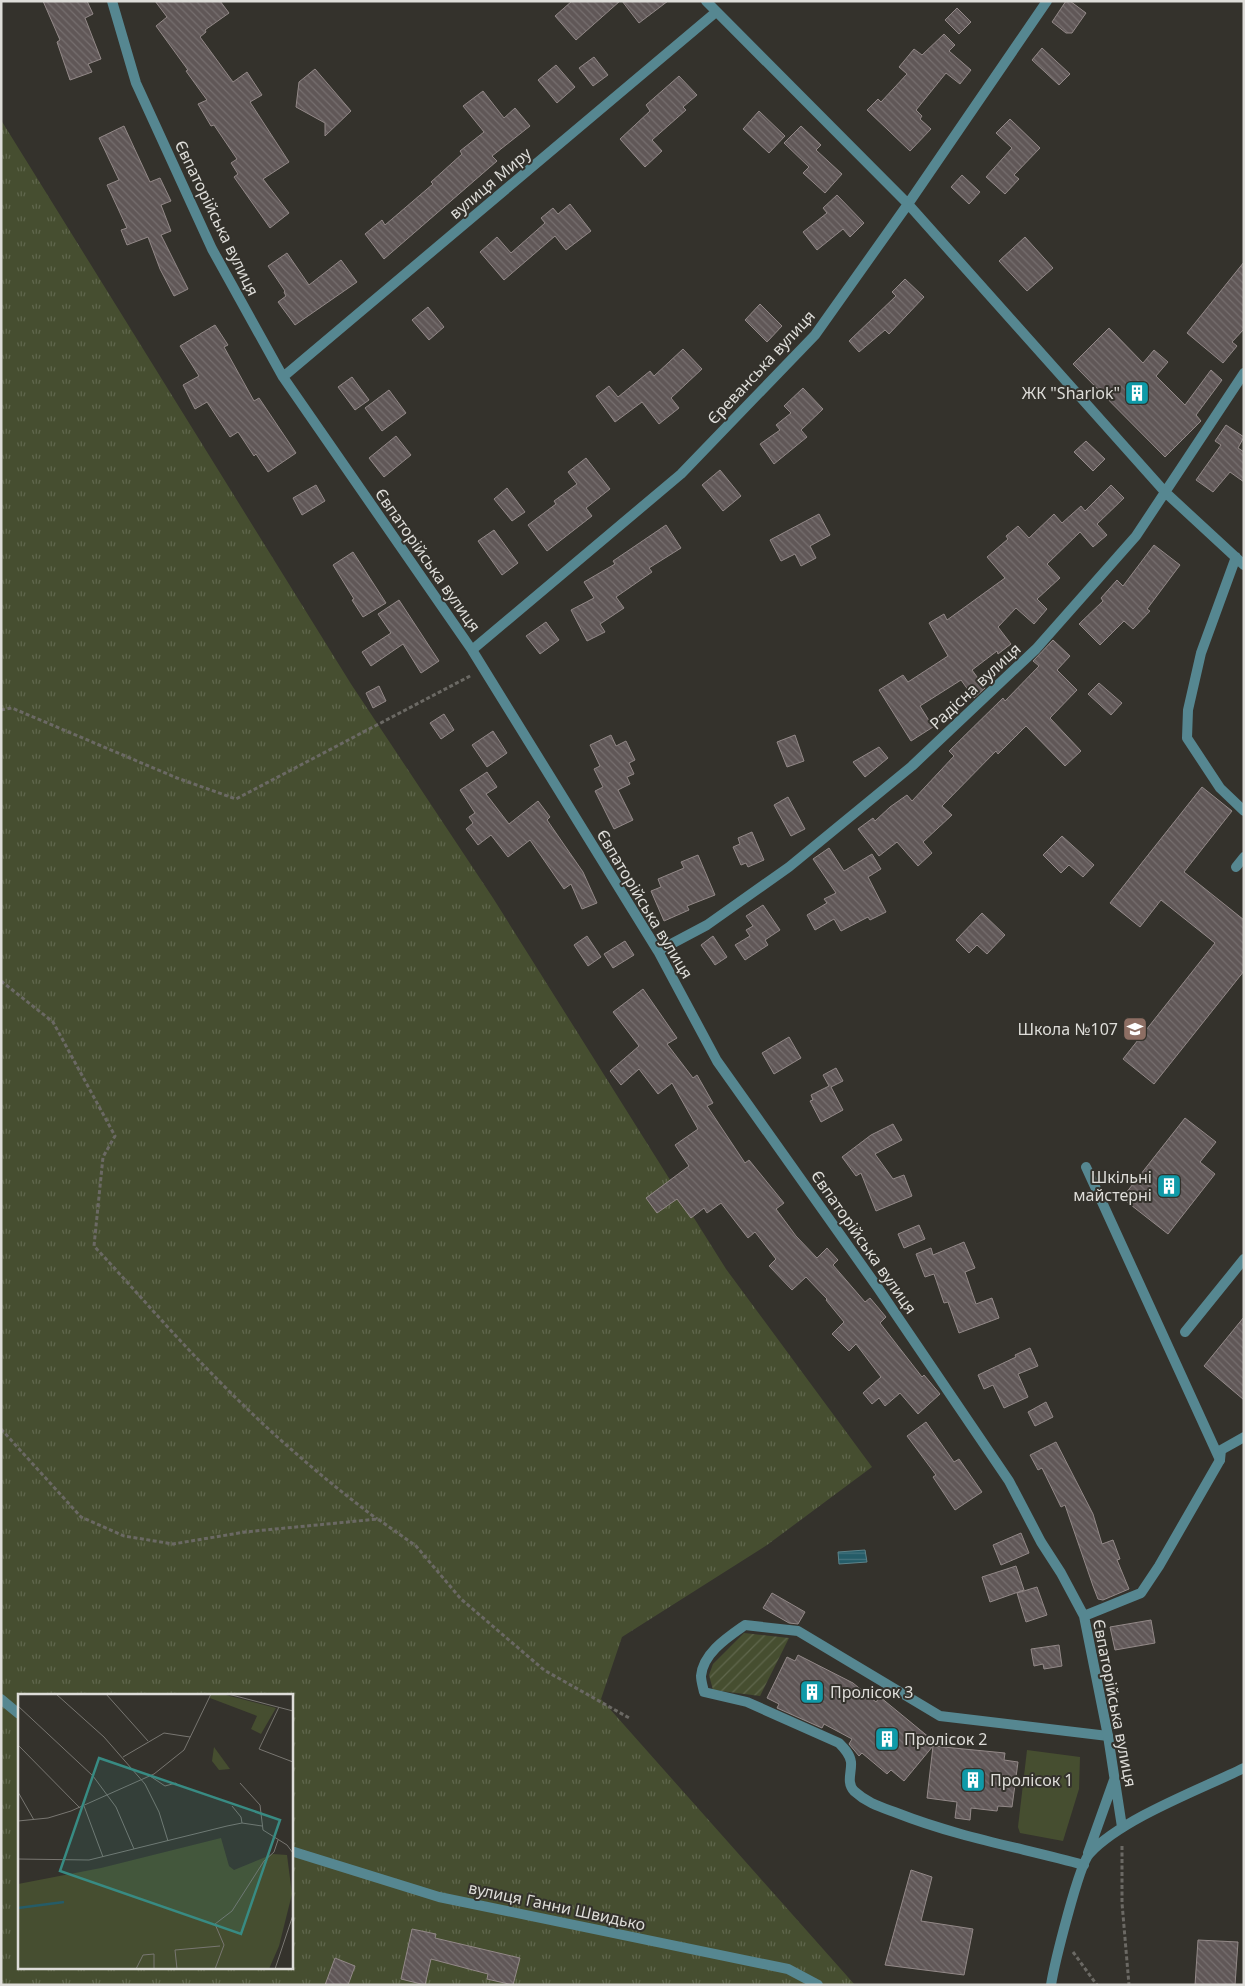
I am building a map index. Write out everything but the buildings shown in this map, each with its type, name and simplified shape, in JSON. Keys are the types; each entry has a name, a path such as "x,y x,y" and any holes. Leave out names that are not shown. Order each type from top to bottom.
{"street":[{"name":"Євпаторійська вулиця","path":"112,1 140,92 212,249 283,377 472,650 658,951 717,1061 878,1288 1009,1481 1084,1616 1108,1736 1122,1827"},
{"path":"706,1 908,204 1165,492 1244,565"},
{"name":"Єреванська вулиця","path":"472,650 681,474 815,335 908,204 1047,1"},
{"name":"вулиця Миру","path":"283,377 716,12"},
{"name":"Радісна вулиця","path":"658,951 707,925 789,867 912,766 1036,649 1136,536 1244,372"},
{"path":"1236,557 1201,653 1188,710 1187,738 1220,788 1244,811"},
{"path":"1236,867 1244,857"},
{"path":"1086,1168 1220,1460"},
{"path":"1185,1332 1244,1259"},
{"path":"1084,1616 1141,1593 1160,1566 1220,1460 1221,1450 1244,1437"},
{"path":"1084,1865 925,1824 868,1803 852,1789 849,1782 851,1761 848,1753 839,1743 748,1702 704,1692 701,1676 707,1658 725,1639 745,1625 798,1631 940,1716 1108,1736"},
{"path":"1,1700 18,1713"},
{"path":"1088,1854 1122,1827 1244,1768"},
{"path":"1052,1985 1062,1938 1084,1865 1114,1779"},
{"name":"вулиця Ганни Швидько","path":"292,1850 439,1897 788,1969 818,1985"}],"path":[{"path":"1,710 12,708 177,778 236,798 484,669"},
{"path":"1,981 53,1022 116,1136 102,1157 94,1246 218,1381 339,1490 416,1546 461,1599 544,1670 631,1719"},
{"path":"1,1429 80,1517 124,1536 173,1544 245,1532 378,1519"},
{"path":"1122,1827 1122,1903 1129,1985"},
{"path":"1062,1938 1097,1985"}],"green space":[{"path":"1,120 351,684 493,898 726,1269 872,1467 767,1545 622,1637 601,1699 855,1985 1,1985"},
{"path":"744,1633 789,1638 760,1696 713,1690 709,1675 713,1664"},
{"path":"1027,1750 1080,1757 1079,1789 1063,1841 1020,1833 1018,1827"}],"water":[{"path":"865,1550 867,1562 839,1564 838,1552"}],"place":[{"name":"ЖК \"Sharlok\"","path":"1137,393"},
{"name":"Школа №107","path":"1135,1029"},
{"name":"Шкільні майстерні","path":"1169,1186"},
{"name":"Пролісок 3","path":"812,1692"},
{"name":"Пролісок 2","path":"887,1739"},
{"name":"Пролісок 1","path":"973,1780"}]}
